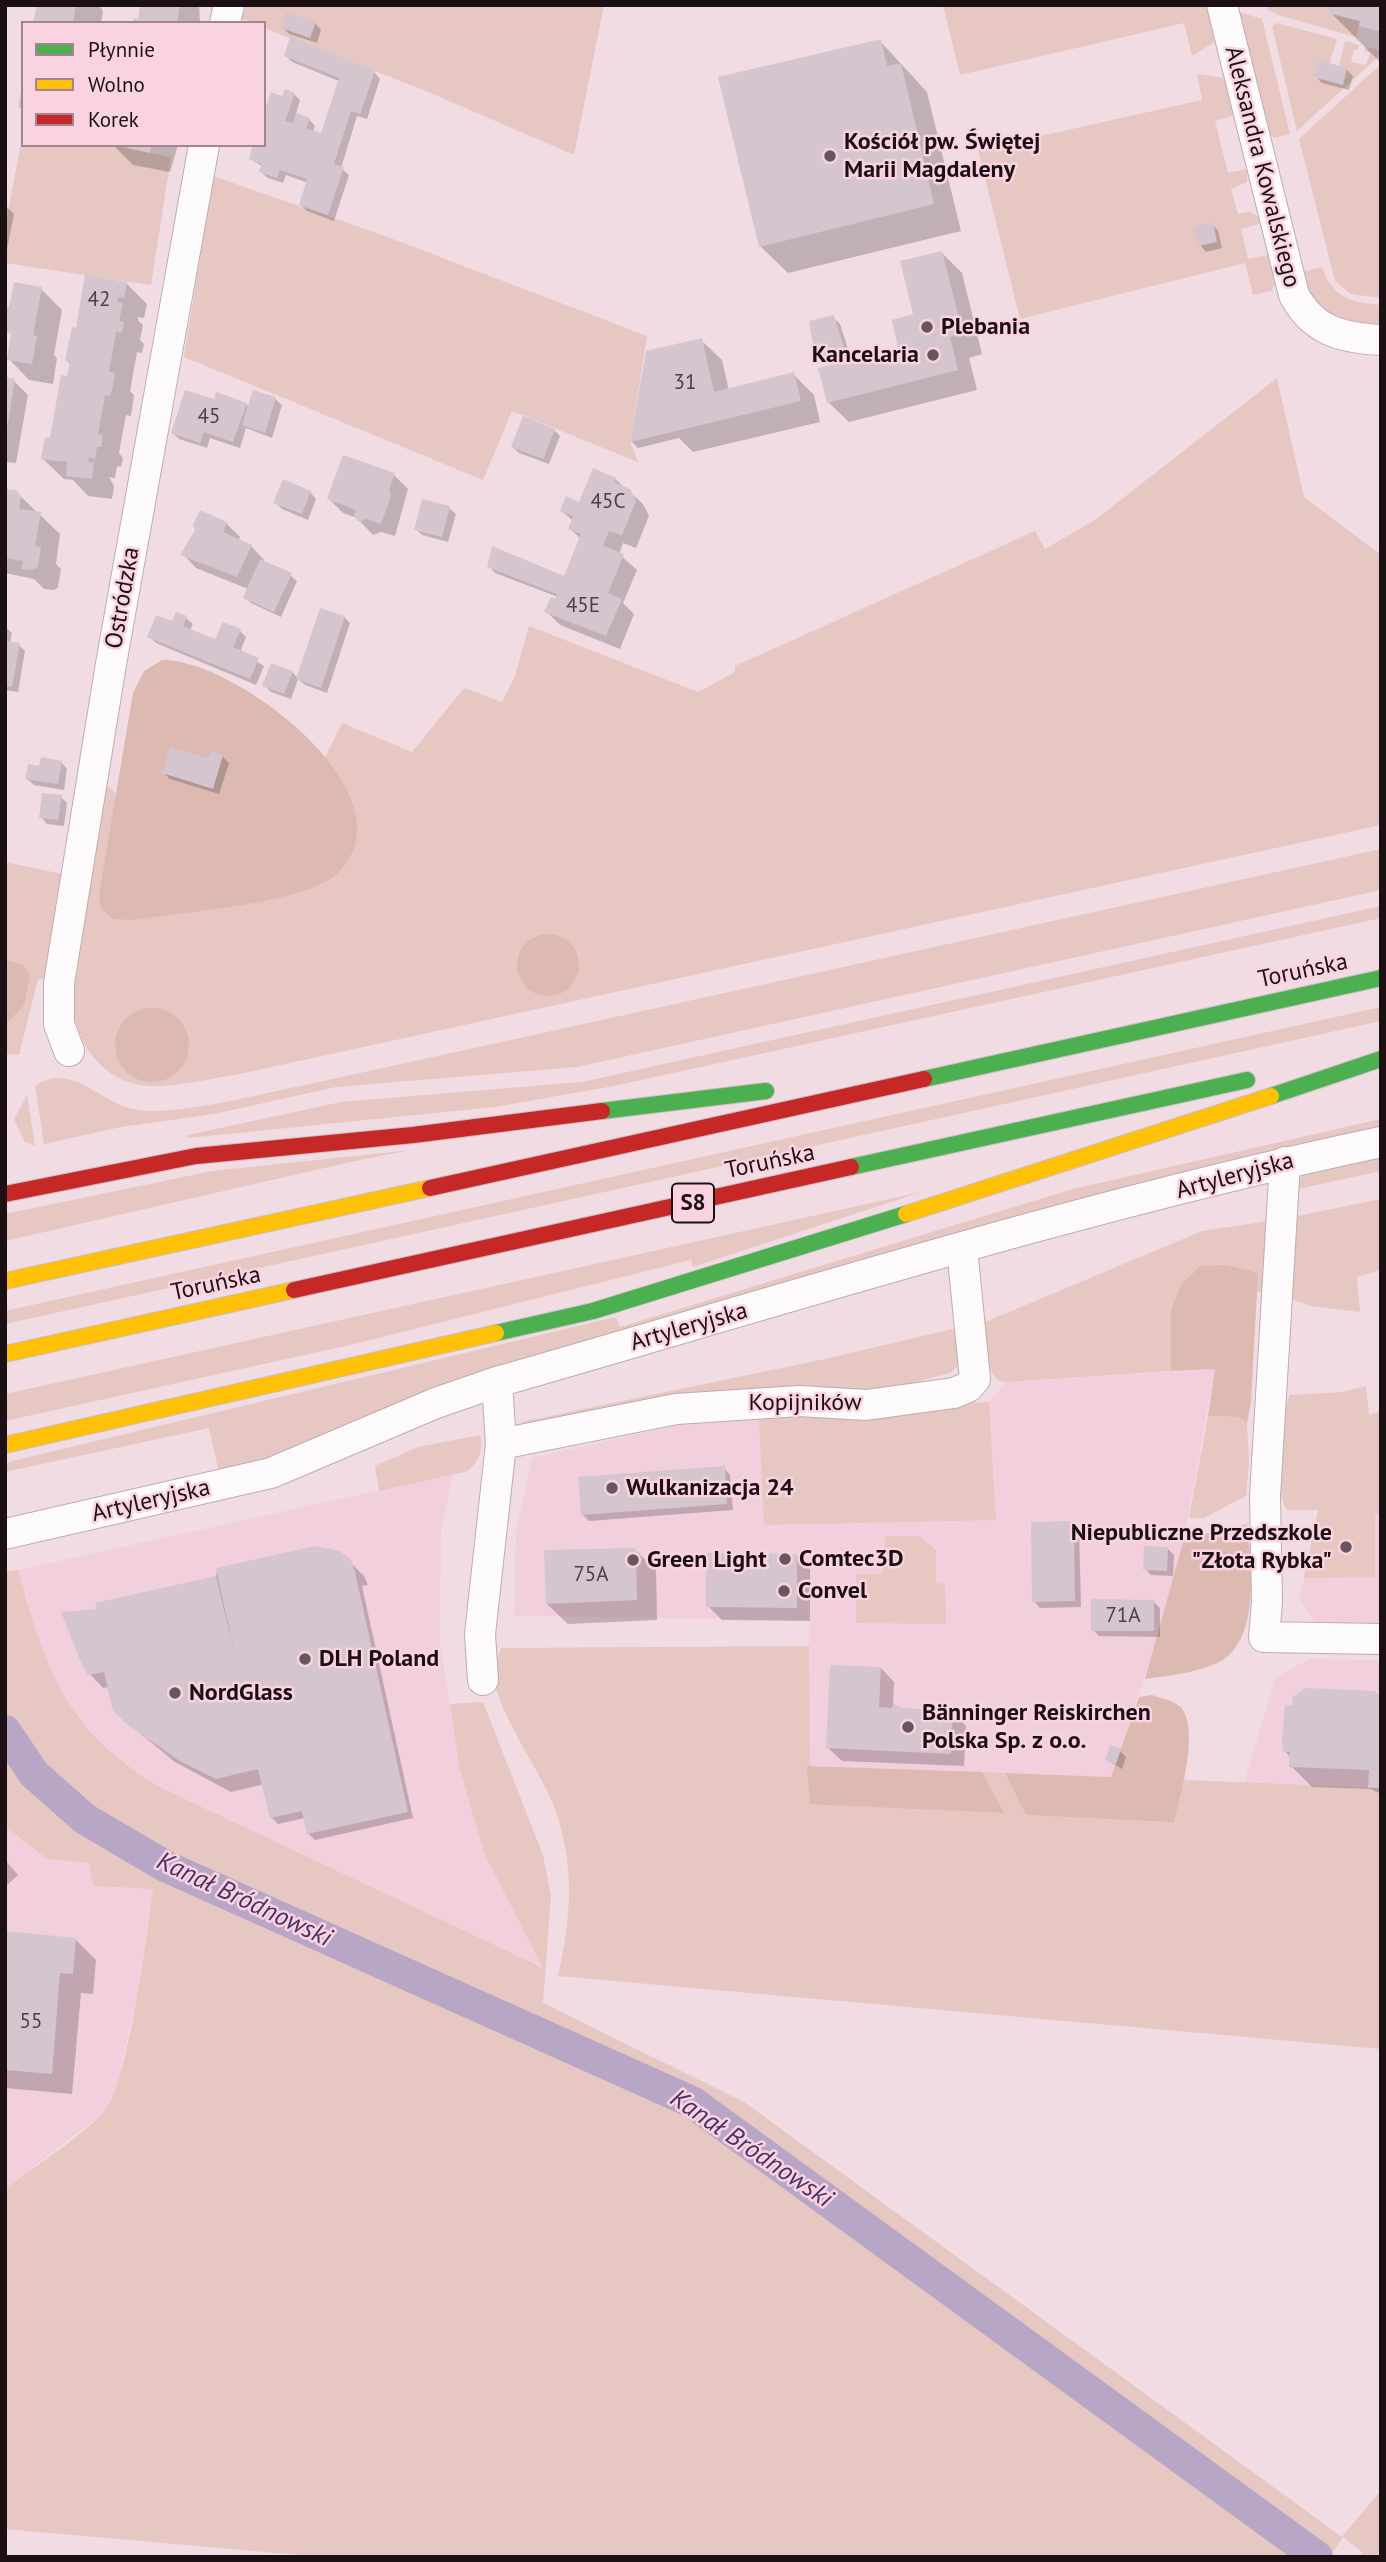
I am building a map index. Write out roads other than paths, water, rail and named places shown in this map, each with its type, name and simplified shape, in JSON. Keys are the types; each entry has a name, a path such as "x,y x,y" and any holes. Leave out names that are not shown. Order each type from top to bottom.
{"highway":[{"name":"Toruńska","path":"5,1281 1381,978"},
{"path":"1299,1069 1381,1051"},
{"path":"823,1084 1021,1057"},
{"path":"5,1445 593,1311 1094,1155 1381,1059"},
{"name":"Toruńska","path":"5,1354 1258,1078"},
{"path":"5,1194 196,1156 413,1135 783,1089"}],"street":[{"name":"Aleksandra Kowalskiego","path":"1222,5 1288,279 1301,307 1314,322 1337,335 1381,340"},
{"name":"Ostródzka","path":"69,1051 59,1024 59,983 113,651 204,147"},
{"name":"Artyleryjska","path":"5,1534 271,1473 436,1403 497,1382 962,1248 1285,1162 1381,1142"},
{"path":"1285,1162 1265,1496 1267,1602 1264,1637 1381,1639"},
{"name":"Kopijników","path":"501,1444 676,1409 799,1401 866,1405 954,1393 968,1387 975,1379 962,1248"},
{"path":"482,1680 480,1634 501,1444 497,1382"}],"waterway":[{"name":"Kanał Bródnowski","path":"5,1731 34,1774 85,1819 165,1866 692,2102 1317,2557"}],"place":[{"name":"Kościół pw. Świętej Marii Magdaleny","path":"830,156"},
{"name":"Plebania","path":"927,327"},
{"name":"Kancelaria","path":"933,355"},
{"name":"Wulkanizacja 24","path":"612,1488"},
{"name":"Niepubliczne Przedszkole \"Złota Rybka\"","path":"1346,1547"},
{"name":"Comtec3D","path":"785,1559"},
{"name":"Green Light","path":"633,1560"},
{"name":"Convel","path":"784,1591"},
{"name":"DLH Poland","path":"305,1659"},
{"name":"NordGlass","path":"175,1693"},
{"name":"Bänninger Reiskirchen Polska Sp. z o.o.","path":"908,1727"}]}
